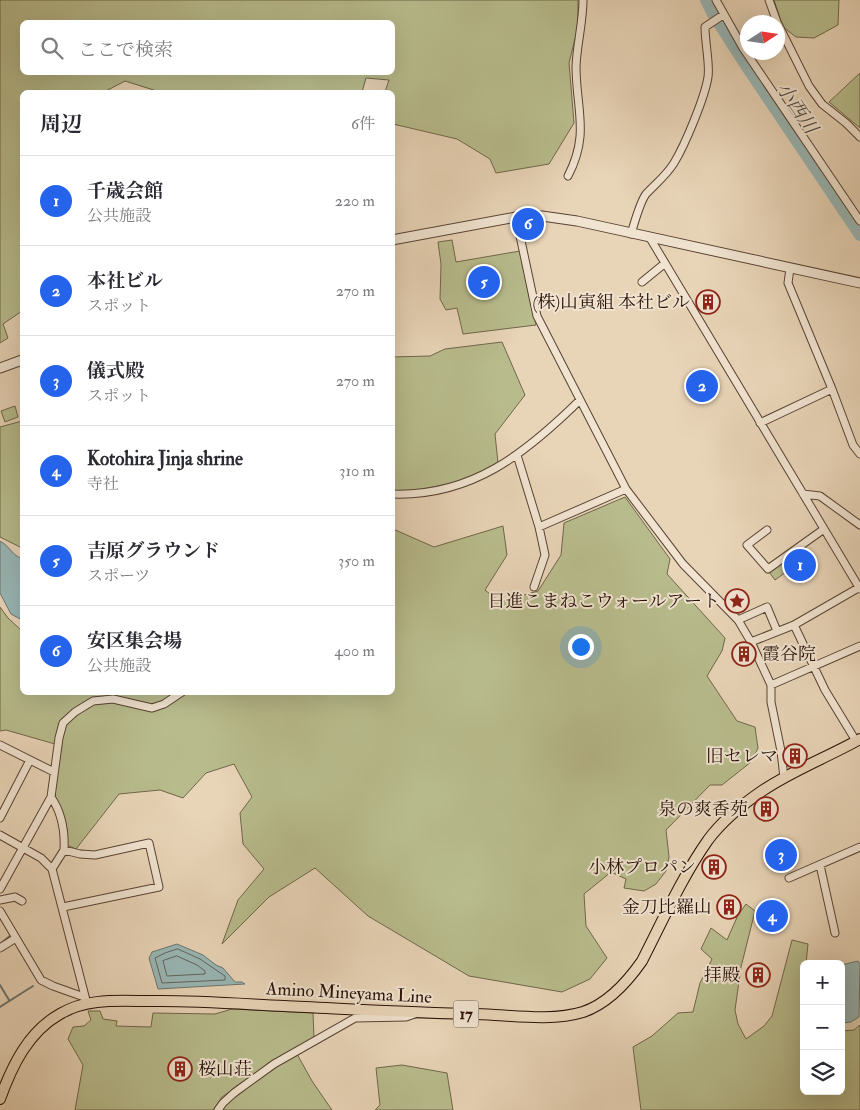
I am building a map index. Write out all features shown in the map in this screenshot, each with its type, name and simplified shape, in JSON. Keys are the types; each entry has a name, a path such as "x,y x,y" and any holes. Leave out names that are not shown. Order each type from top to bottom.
{"main road":[{"name":"Amino Mineyama Line","path":"0,1098 15,1061 32,1038 60,1013 86,1000 184,1001 554,1016 584,1011 602,1001 627,980 642,961 688,873 709,839 726,820 753,798 784,778 858,742"}],"street":[{"path":"568,176 578,153 581,138 576,64 582,24 583,0"},
{"path":"716,0 743,48 860,221"},
{"path":"770,0 775,15"},
{"path":"631,234 645,196 666,174 685,140 699,106 708,76 705,27 723,15"},
{"path":"785,39 809,86 822,104 860,137"},
{"path":"395,239 516,218 542,216 577,221 860,283"},
{"path":"516,218 537,316 626,489 683,564 738,620 751,642 771,685 770,702 781,751 784,778"},
{"path":"650,238 860,588 794,625 751,642"},
{"path":"642,282 664,264"},
{"path":"790,268 788,283 853,445 860,454"},
{"path":"0,368 20,361"},
{"path":"760,422 832,389"},
{"path":"395,494 407,494 465,484 483,476 516,456 551,429 580,400"},
{"path":"516,456 539,527 545,555 534,587"},
{"path":"539,527 626,489"},
{"path":"803,494 820,496 860,525"},
{"path":"766,530 747,545 768,569 824,530"},
{"path":"738,620 767,607 777,631"},
{"path":"794,625 825,690 858,742"},
{"path":"771,685 860,646"},
{"path":"0,889 51,797 59,738 63,723 75,712 93,701 113,699 152,708 164,704 178,695"},
{"path":"0,745 54,772"},
{"path":"0,818 30,760"},
{"path":"51,797 60,814 64,828 64,850 52,869"},
{"path":"0,836 41,858 52,869 86,1000"},
{"path":"63,908 159,887 149,843 95,855 64,850"},
{"path":"789,878 860,847"},
{"path":"820,865 835,933"},
{"path":"0,900 15,897 22,901"},
{"path":"0,911 41,980 86,1000"},
{"path":"0,948 16,938"},
{"path":"218,1110 234,1093 274,1064 355,1018 406,1017 419,1012"}],"green space":[{"path":"0,0 578,0 578,27 569,63 574,123 549,164 496,173 490,159 457,139 395,124 395,90 386,90 389,80 366,78 363,90 154,90 125,81 108,90 20,90 20,312 3,324 8,338 0,343"},
{"path":"774,0 839,0 838,25 814,38 796,37 785,29 785,15 779,15"},
{"path":"860,73 860,128 829,102"},
{"path":"452,240 456,262 520,251 536,325 463,334 457,308 446,310 440,299 441,264 438,242"},
{"path":"502,342 525,395 495,434 498,463 464,481 408,492 395,491 395,357 430,356 445,349"},
{"path":"15,406 18,417 5,422 1,411"},
{"path":"20,422 20,547 0,537 0,427"},
{"path":"625,497 670,559 667,574 725,638 722,651 707,676 737,721 755,727 758,748 751,762 722,785 710,785 666,830 669,857 666,871 656,884 644,891 624,888 626,879 611,872 584,894 586,926 607,958 590,979 562,992 469,976 368,916 315,868 269,897 222,944 238,900 264,869 243,844 240,813 252,797 234,764 206,773 183,798 160,790 119,794 76,849 67,845 67,829 55,796 62,746 6,730 0,731 0,607 20,629 20,695 395,695 395,530 434,547 503,526 507,555 485,590 500,602 538,591 561,555 564,523"},
{"path":"788,559 793,567 775,580 769,572"},
{"path":"746,904 755,911 741,967 735,1010 738,1024 746,1039 764,1026 772,1016 792,940 808,944 806,960 800,960 800,1095 845,1095 845,1031 854,1030 860,1025 860,1110 641,1110 633,1047 652,1036 678,1013 693,1012 700,983 712,959 701,949 711,928 727,940 738,915"},
{"path":"232,1009 313,1013 314,1038 270,1063 222,1097 213,1110 75,1110 83,1065 68,1039 73,1027 84,1026 91,1020 88,1011 100,1011 103,1019 117,1021 116,1026 151,1027 153,1013 215,1014"},
{"path":"297,1054 312,1081 332,1110 222,1110 246,1086"},
{"path":"402,1065 447,1073 453,1110 375,1110 380,1105 376,1068"}],"water":[{"path":"0,541 20,557 20,619 11,614 0,593"},
{"path":"177,944 203,955 223,968 235,982 245,984 158,989 149,958 152,952"},
{"path":"858,961 860,964 859,1017 851,1022 845,1023 845,1005 845,964"}],"waterway":[{"name":"小西川","path":"706,0 747,67 860,235"},
{"path":"0,944 11,935"},
{"path":"0,985 9,1000"},
{"path":"0,1007 33,986"}],"place":[{"name":"安区集会場","path":"528,224"},
{"name":"吉原グラウンド","path":"484,282"},
{"name":"(株)山寅組 本社ビル","path":"708,302"},
{"name":"本社ビル","path":"702,386"},
{"name":"千歳会館","path":"800,565"},
{"name":"日進こまねこウォールアート","path":"737,601"},
{"name":"霞谷院","path":"744,654"},
{"name":"旧セレマ","path":"795,756"},
{"name":"泉の爽香苑","path":"766,809"},
{"name":"儀式殿","path":"781,855"},
{"name":"小林プロパン","path":"714,867"},
{"name":"金刀比羅山","path":"729,907"},
{"name":"Kotohira Jinja shrine","path":"772,916"},
{"name":"拝殿","path":"758,975"},
{"name":"桜山荘","path":"180,1069"}]}
